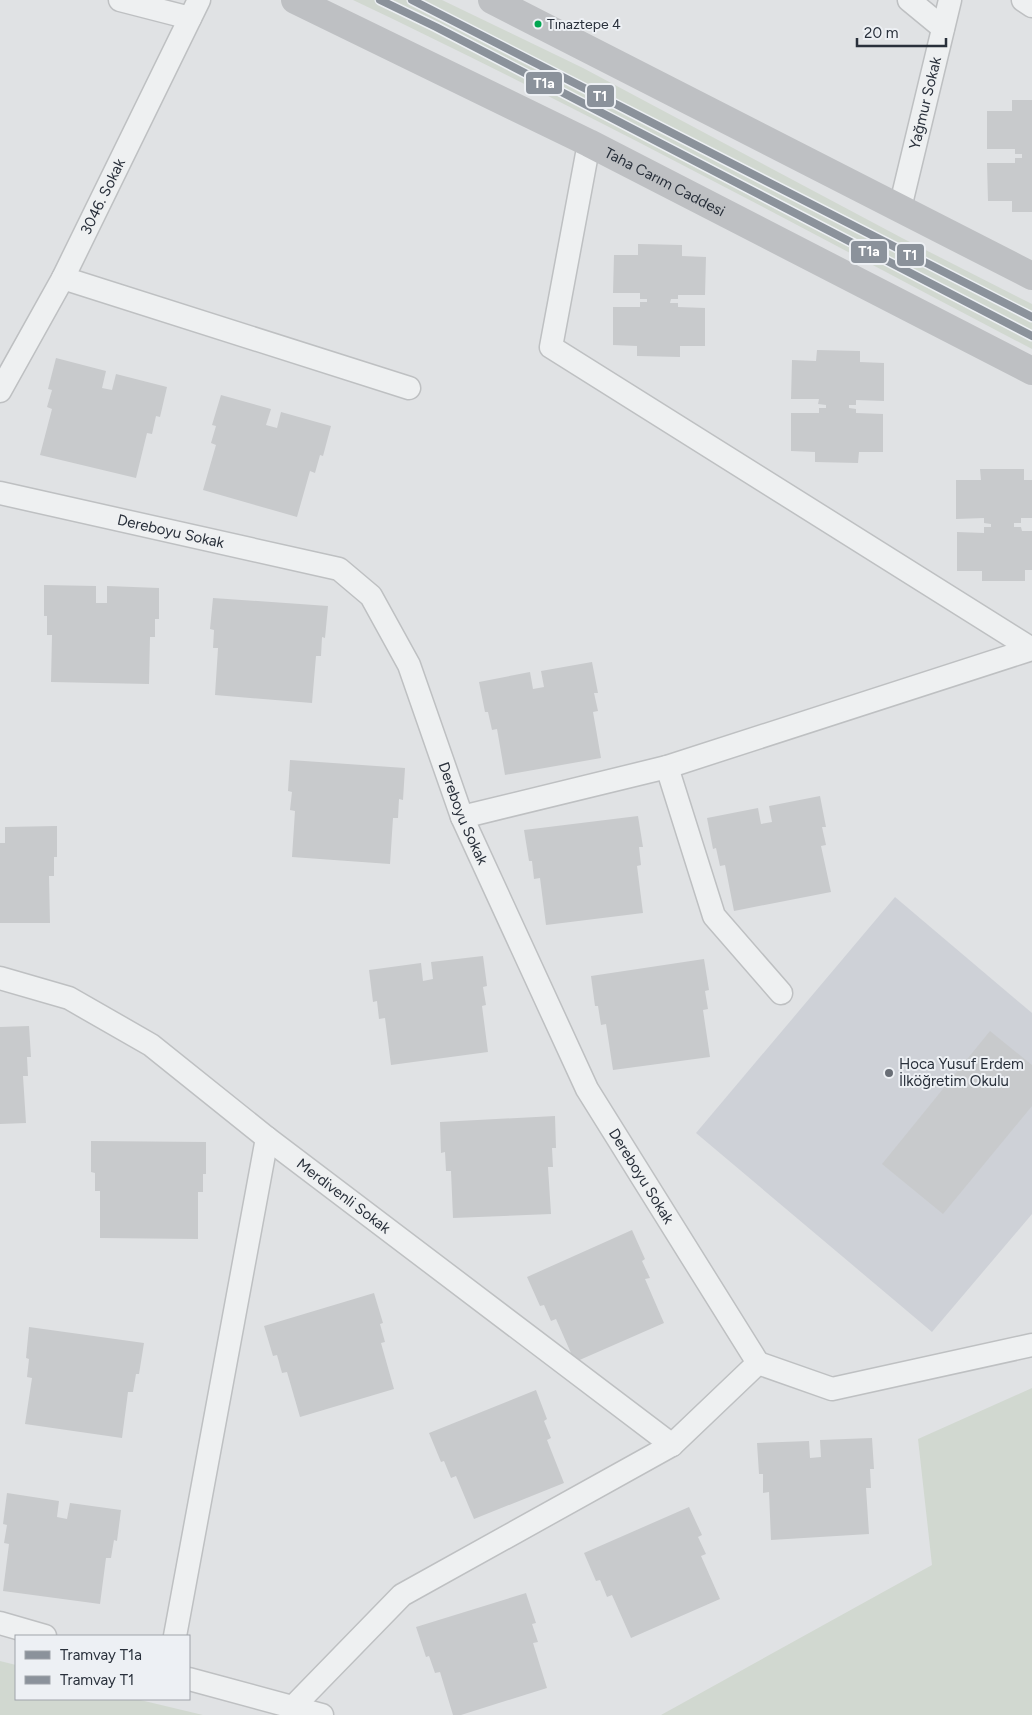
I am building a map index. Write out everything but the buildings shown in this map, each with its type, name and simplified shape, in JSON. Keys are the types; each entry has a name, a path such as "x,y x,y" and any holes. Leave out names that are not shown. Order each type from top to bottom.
{"main road":[{"name":"Taha Carım Caddesi","path":"295,0 589,143 1032,371"},
{"path":"492,0 1032,276"}],"street":[{"path":"120,0 194,9"},
{"path":"909,0 943,28"},
{"name":"Yağmur Sokak","path":"900,208 950,0"},
{"path":"1023,0 1032,6"},
{"name":"3046. Sokak","path":"0,391 63,278 194,9"},
{"path":"589,143 551,347 1032,649"},
{"path":"63,278 409,388"},
{"name":"Dereboyu Sokak","path":"0,493 339,569 371,596 408,665 462,816 587,1089 758,1363"},
{"path":"462,816 667,767 1032,649"},
{"path":"667,767 714,916 781,993"},
{"name":"Merdivenli Sokak","path":"0,978 69,998 151,1045 267,1138 672,1445"},
{"path":"175,1635 267,1138"},
{"path":"293,1707 402,1595 672,1445 758,1363 832,1389 1032,1345"},
{"path":"0,1622 43,1635"},
{"path":"190,1679 322,1715"}],"shaded area":[{"path":"353,0 442,0 583,68 902,238 1032,304 1032,349 610,127"},
{"name":"Hoca Yusuf Erdem İlköğretim Okulu","path":"895,897 1032,1013 1032,1214 932,1332 696,1133"},
{"path":"1032,1388 1032,1715 661,1715 932,1565 918,1439"},
{"path":"0,1661 15,1665 15,1700 140,1700 203,1715 0,1715"}],"tram line":[{"name":"T1a","path":"380,0 436,27 1032,336"},
{"name":"T1","path":"412,0 1032,317"}],"place":[{"name":"Tınaztepe 4","path":"538,24"},
{"name":"Hoca Yusuf Erdem İlköğretim Okulu","path":"889,1073"}]}
